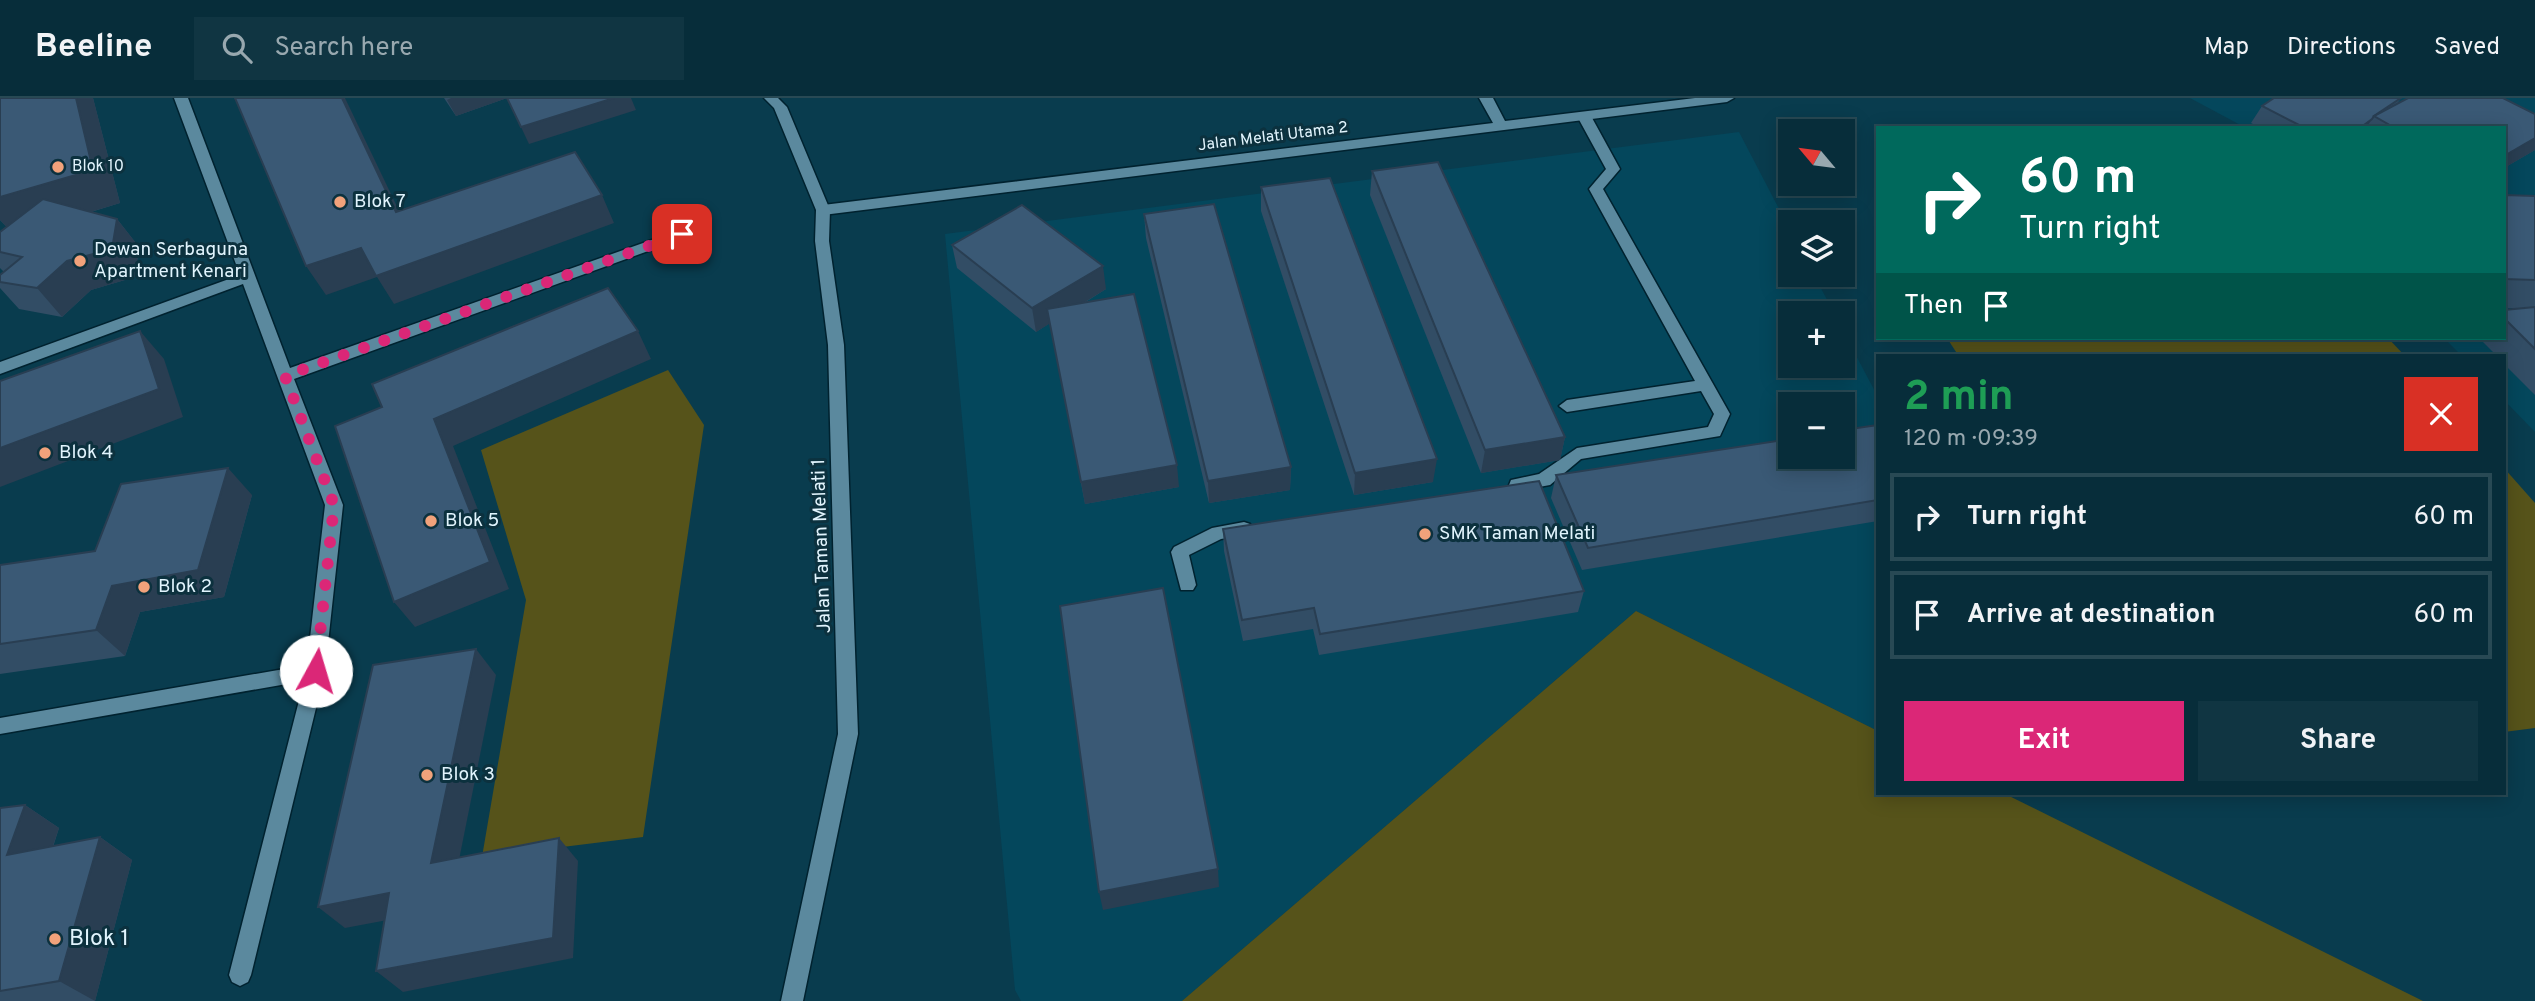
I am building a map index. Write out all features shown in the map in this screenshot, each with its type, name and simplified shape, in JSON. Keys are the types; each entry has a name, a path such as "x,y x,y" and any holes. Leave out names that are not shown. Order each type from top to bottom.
{"street":[{"path":"181,98 334,505 316,671 240,975"},
{"name":"Jalan Taman Melati 1","path":"771,98 780,107 823,210 822,241 836,345 848,734 792,1001"},
{"path":"1486,98 1501,127"},
{"name":"Jalan Melati Utama 2","path":"823,210 1727,98"},
{"path":"1503,487 1544,480 1577,454 1714,432 1722,414 1596,189 1613,169 1584,116"},
{"path":"285,376 682,234"},
{"path":"0,368 248,276"},
{"path":"1567,406 1705,385"},
{"path":"1188,585 1180,552 1218,533 1259,527"},
{"path":"0,726 316,671"}],"shaded area":[{"path":"2190,98 2535,98 2535,432 2506,402 2506,354 2460,354 2446,340 2506,340 2506,126 2242,126"},
{"name":"SMK Taman Melati","path":"1739,132 1780,210 1778,287 1820,287 1828,301 1778,301 1778,378 1855,378 1855,354 1876,393 1876,730 1636,611 1182,1001 1021,1001 1015,990 945,234"},
{"path":"1948,340 2390,340 2403,354 1957,354"},
{"path":"668,370 704,425 643,837 482,857 526,600 481,450"},
{"path":"2506,470 2535,503 2535,728 2506,732"},
{"path":"1636,611 1876,730 1876,795 2007,795 2423,1001 1182,1001"}],"building":[{"path":"0,98 76,98 93,170 0,197"},
{"name":"Blok 7","path":"235,98 342,98 396,212 575,152 602,195 376,276 361,248 306,266"},
{"path":"507,98 614,98 521,127"},
{"path":"2274,98 2401,98 2363,126 2301,126 2262,106"},
{"path":"2408,98 2503,98 2535,114 2535,138 2506,155 2506,126 2392,126 2374,116"},
{"path":"1438,162 1565,437 1485,450 1372,171"},
{"path":"1330,178 1437,459 1355,473 1261,187"},
{"path":"2506,195 2535,196 2535,280 2506,279"},
{"path":"43,199 117,219 112,249 67,261 37,288 0,282 0,275 22,257 0,252 0,232"},
{"path":"1214,204 1291,467 1208,481 1144,214"},
{"path":"1022,205 1103,266 1032,308 952,245"},
{"name":"Blok 5","path":"608,288 638,331 434,419 490,562 394,602 335,426 382,407 372,384"},
{"path":"1134,294 1177,465 1081,482 1047,309"},
{"path":"2535,307 2535,349 2506,320 2506,310"},
{"path":"140,331 159,389 0,448 0,381"},
{"path":"1876,425 1876,500 1588,548 1556,475 1778,441 1778,469 1855,469 1855,428"},
{"path":"228,468 198,570 112,586 96,630 0,644 0,565 95,551 121,484"},
{"path":"1539,481 1584,591 1320,634 1314,608 1242,620 1223,529"},
{"path":"1163,588 1218,869 1099,892 1060,606"},
{"name":"Blok 3","path":"476,649 431,863 559,838 553,938 376,971 389,893 318,907 373,665"},
{"path":"25,805 7,855 100,837 59,981 0,991 0,808"}],"place":[{"name":"Blok 10","path":"58,167"},
{"name":"Blok 7","path":"340,202"},
{"name":"Dewan Serbaguna Apartment Kenari","path":"80,261"},
{"name":"Blok 4","path":"45,453"},
{"name":"Blok 5","path":"431,521"},
{"name":"SMK Taman Melati","path":"1425,534"},
{"name":"Blok 2","path":"144,587"},
{"name":"Blok 3","path":"427,775"},
{"name":"Blok 1","path":"55,939"}],"route":[{"path":"316,671 334,505 285,376 682,234"}]}
